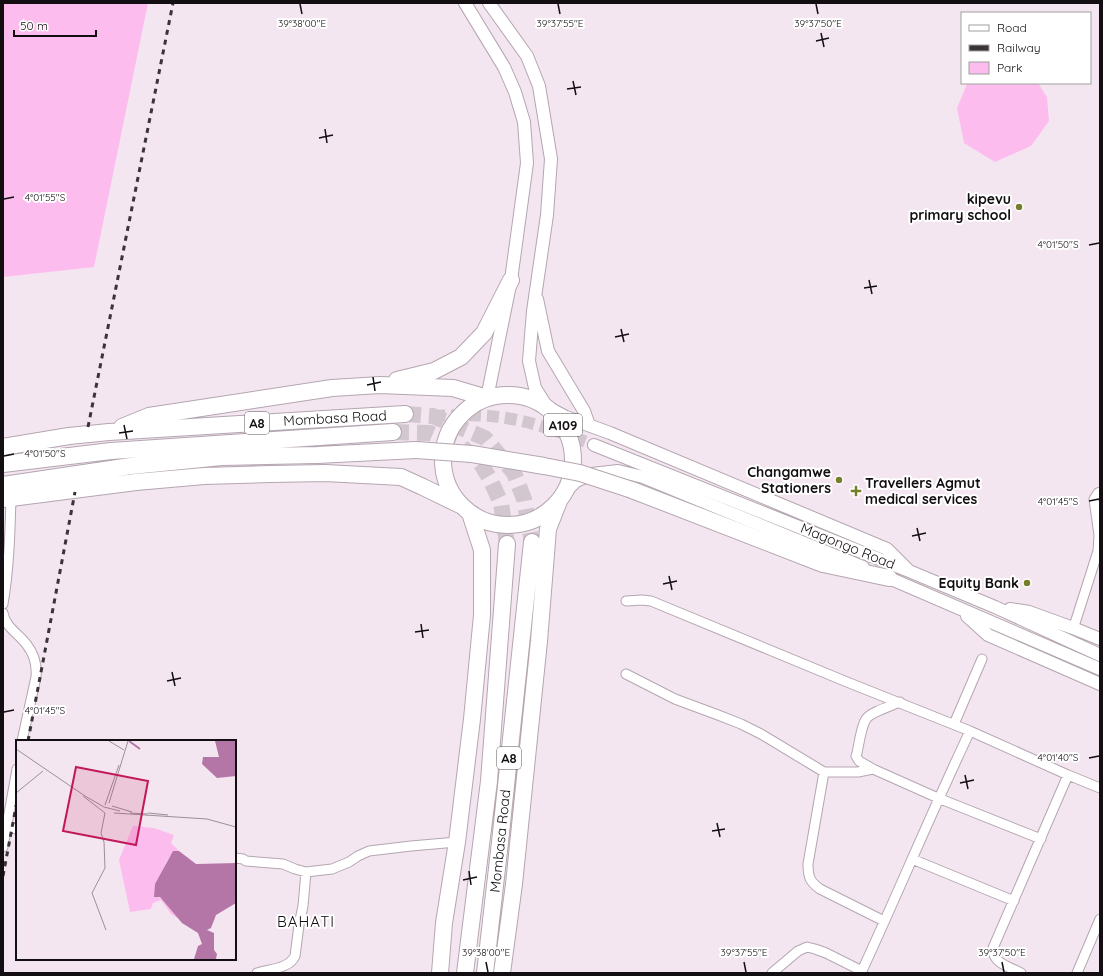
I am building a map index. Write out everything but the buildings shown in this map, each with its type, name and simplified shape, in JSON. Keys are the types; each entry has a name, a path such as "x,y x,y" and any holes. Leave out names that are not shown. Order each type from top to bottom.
{"highway":[{"path":"109,432 149,416 332,388 380,384 434,372 461,357 484,333 511,280"},
{"path":"380,384 453,388 487,398"},
{"name":"A109","path":"507,394 528,397 536,400 547,407 562,422 571,442 574,462 563,495 550,510 536,519 517,525 492,524 480,520 465,509 448,488 442,467 444,445 452,425 466,410 487,398 507,394"},
{"name":"Mombasa Road","path":"3,447 69,436 109,432 405,414"},
{"name":"Mombasa Road","path":"3,464 111,450 393,432"},
{"path":"6,494 131,466 222,457 318,455 416,450 472,454 580,473 632,490 823,564 889,578"},
{"path":"6,494 204,476 325,473 401,477 465,509 482,550 482,615 472,719 457,842 444,923 440,973"},
{"path":"502,973 514,884 538,657 548,529 563,495"},
{"name":"Mombasa Road","path":"485,973 532,542"},
{"name":"Mombasa Road","path":"465,973 489,781 507,544"}],"main road":[{"path":"464,3 504,67 515,92 524,122 527,163 511,280 487,398"},
{"path":"489,3 527,56 539,86 551,159 547,216 533,311 529,361 535,388 547,407 566,417 617,436 887,549 909,570"},
{"path":"536,292 548,351 584,411 589,425"},
{"name":"Magongo Road","path":"594,445 909,570 1100,655"},
{"name":"Magongo Road","path":"563,495 576,481 592,474 618,471 643,477 889,578 1100,669"},
{"path":"995,607 1029,612 1100,639"},
{"path":"958,609 988,635 1100,684"}],"street":[{"path":"1073,628 1098,551 1099,535 1094,498 1100,492"},
{"path":"3,604 9,548 6,494"},
{"path":"626,601 651,601 954,724 1100,788"},
{"path":"3,613 8,624 28,646 36,663 37,669 22,740"},
{"path":"954,724 982,659"},
{"path":"626,674 675,699 718,715 754,731 824,772 858,772 873,769"},
{"path":"900,702 866,718 856,756 862,763 938,798 1041,839"},
{"path":"772,973 798,950 807,947 826,953 861,972 938,798 970,731"},
{"path":"824,772 808,864 808,873 814,884 820,889 884,921"},
{"path":"3,847 16,774"},
{"path":"1021,973 998,961 994,957 993,948 1068,775"},
{"path":"6,827 16,829"},
{"path":"236,858 283,864 295,870 306,872 332,868 349,862 369,851 457,842"},
{"path":"912,859 1014,901"},
{"path":"257,973 282,966 293,960 295,956 303,906 306,872"},
{"path":"1077,973 1097,937 1100,919"}],"green space":[{"path":"3,3 148,3 94,267 3,277"},
{"path":"967,84 1039,84 1047,97 1049,121 1031,146 995,162 964,143 957,108"}],"tunnel":[{"path":"405,414 433,416 485,438 514,473 524,499 532,542"},
{"path":"433,416 463,415 502,417 543,427 594,445"},
{"path":"393,432 430,433 461,446 481,464 501,503 507,544"}],"railway":[{"path":"88,427 173,3"},
{"path":"28,740 75,492"},
{"path":"3,876 16,806"}],"place":[{"name":"kipevu primary school","path":"1019,207"},
{"name":"Changamwe Stationers","path":"839,480"},
{"name":"Travellers Agmut medical services","path":"856,491"},
{"name":"Equity Bank","path":"1027,583"}],"district":[{"name":"BAHATI","path":"306,922"}]}
